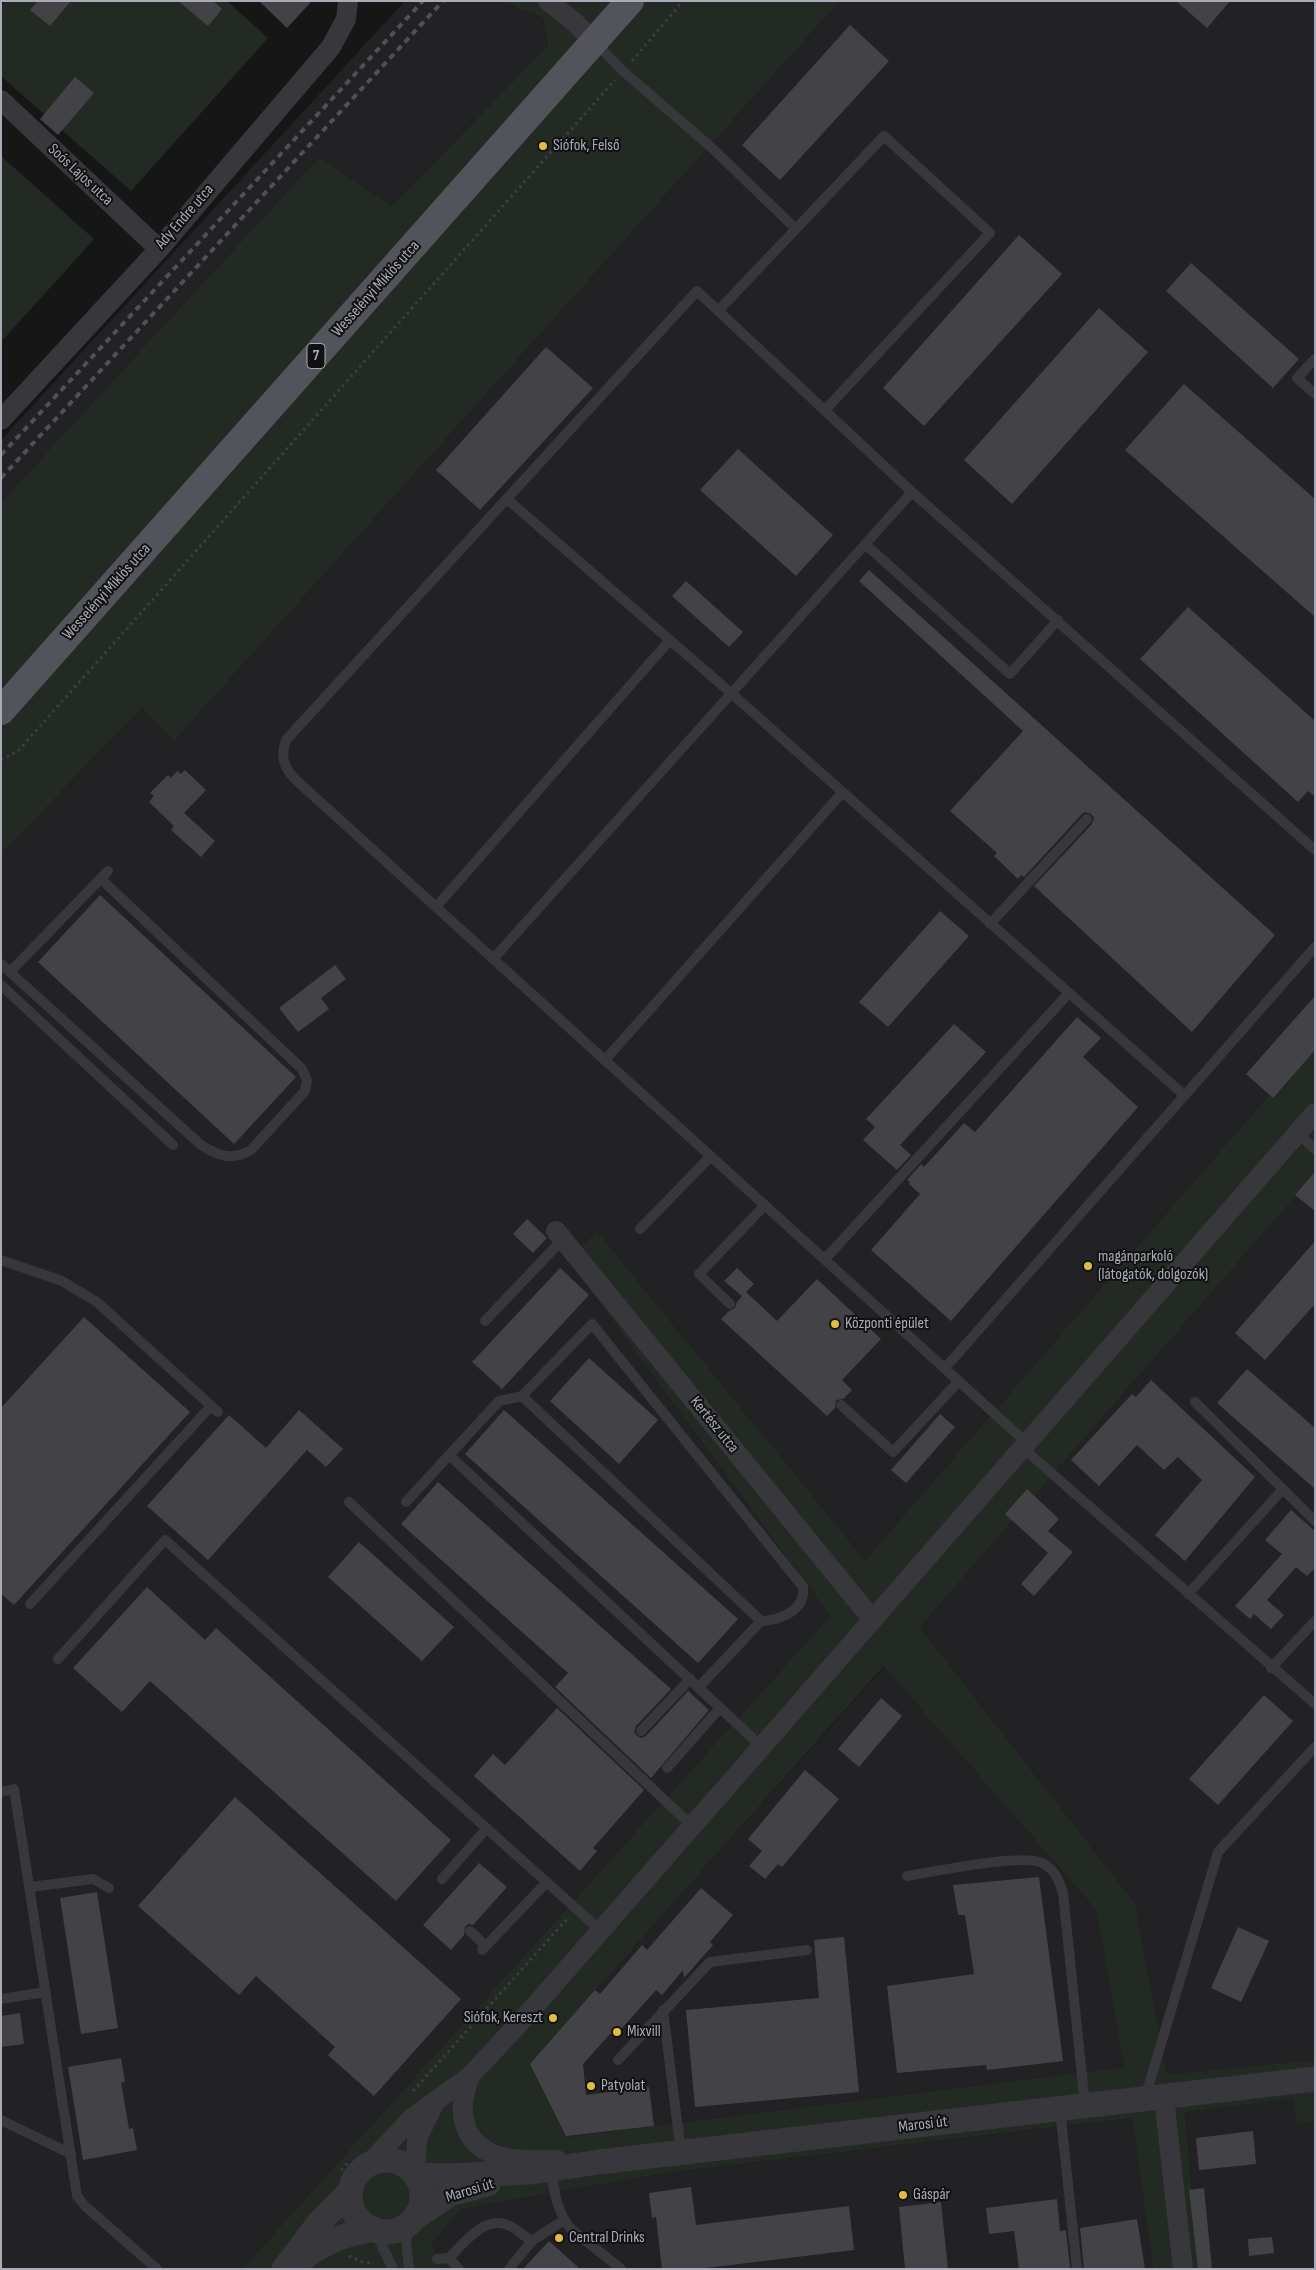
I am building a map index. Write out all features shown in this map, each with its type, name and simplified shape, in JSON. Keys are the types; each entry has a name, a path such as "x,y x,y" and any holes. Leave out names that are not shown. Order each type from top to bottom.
{"main road":[{"name":"Wesselényi Miklós utca","path":"1,711 630,1"}],"street":[{"name":"Ady Endre utca","path":"1,420 159,249 331,47 346,19 348,1"},
{"path":"548,1 595,42"},
{"name":"Soós Lajos utca","path":"1,100 159,249"},
{"path":"285,2269 318,2224 345,2181 359,2172 360,2162 470,2076 1026,1446 1315,1113"},
{"name":"Kertész utca","path":"560,1235 872,1619"},
{"path":"470,2076 461,2103 464,2122 474,2140 483,2149 509,2158 599,2162"},
{"name":"Marosi út","path":"415,2174 448,2176 541,2170 1315,2079"},
{"path":"1155,2098 1183,2269"},
{"path":"415,2174 417,2140 434,2104"},
{"path":"285,2269 332,2240 347,2234 374,2230 393,2231 403,2227 413,2219 420,2207 422,2196 415,2174 406,2166 395,2161 360,2162"},
{"name":"Marosi út","path":"413,2219 450,2194 515,2179 541,2170"},
{"path":"345,2181 354,2212 362,2222 374,2230"}],"lane":[{"path":"595,42 623,71 712,148 796,229"},
{"path":"718,311 884,136 990,233 825,410"},
{"path":"1315,850 912,492 698,291 286,740 283,750 286,770 945,1368 1026,1446 1188,1594 1271,1668 1315,1704"},
{"path":"1315,359 1297,378 1315,394"},
{"path":"493,959 912,492"},
{"path":"507,499 731,693 1184,1095"},
{"path":"865,544 1010,674 1058,620"},
{"path":"436,907 670,640"},
{"path":"605,1060 842,792"},
{"path":"990,924 1087,819"},
{"path":"1,964 201,1145 221,1156 230,1157 251,1150 305,1091 306,1080 302,1069 104,875 10,972"},
{"path":"945,1368 1315,947"},
{"path":"1,985 173,1145"},
{"path":"825,1259 1068,994"},
{"path":"1297,1133 1315,1148"},
{"path":"640,1229 711,1156"},
{"path":"730,1304 700,1274 765,1205"},
{"path":"485,1321 560,1235"},
{"path":"1,1260 62,1280 97,1302 214,1409 30,1604"},
{"path":"406,1502 498,1401 522,1396 592,1324 803,1587 802,1601 796,1609 775,1620 761,1620 522,1396"},
{"path":"841,1405 893,1452 959,1381"},
{"path":"1195,1402 1315,1521"},
{"path":"449,1455 761,1746"},
{"path":"1188,1594 1283,1490"},
{"path":"349,1502 692,1826"},
{"path":"58,1659 165,1540 600,1930"},
{"path":"699,1687 761,1620"},
{"path":"1271,1668 1315,1621"},
{"path":"641,1731 690,1679"},
{"path":"667,1768 720,1708"},
{"path":"1155,2098 1218,1852 1315,1747"},
{"path":"1,1792 14,1789 77,2196 158,2269"},
{"path":"442,1879 487,1828"},
{"path":"907,1876 1021,1859 1042,1863 1057,1875 1063,1893 1085,2106"},
{"path":"30,1888 93,1880 109,1888"},
{"path":"470,1931 484,1948 547,1882"},
{"path":"618,2060 710,1962 807,1950"},
{"path":"1,1999 46,1992"},
{"path":"663,2010 682,2153"},
{"path":"1060,2109 1077,2269"},
{"path":"1,2120 71,2154"},
{"path":"541,2170 555,2195 564,2220 570,2228 621,2269"},
{"path":"409,2269 406,2240 413,2219"},
{"path":"509,2269 532,2242 564,2220"},
{"path":"437,2259 449,2258 480,2228 488,2225 501,2223 511,2226 532,2242"},
{"path":"374,2230 393,2269"},
{"path":"449,2258 459,2269"}],"path":[{"path":"1,760 18,751 623,71 683,1"},
{"path":"408,2098 576,1909"},
{"path":"345,2181 360,2162"}],"shaded area":[{"path":"6,1 227,1 268,38 131,191 1,76 1,6"},
{"path":"405,1 500,1 543,18 548,46 391,206 319,157 1,502 1,440"},
{"path":"500,1 840,1 174,741 142,708 1,854 1,502 319,157 391,206 548,46 543,18"},
{"path":"840,1 1315,1 1315,1042 865,1560 597,1231 567,1259 830,1616 242,2269 1,2269 1,854 142,708 174,741"},
{"path":"1,156 94,239 1,342"},
{"path":"1315,1042 1315,1174 920,1627 1135,1903 1167,2075 1315,2060 1315,2122 1297,2125 1293,2099 1185,2112 1199,2269 1153,2269 1132,2118 666,2173 461,2209 432,2244 441,2269 242,2269 830,1616 567,1259 597,1231 865,1560","holes":["884,1666 1096,1910 1124,2067 566,2137 530,2064"]},
{"path":"1315,1174 1315,2060 1167,2076 1135,1903 920,1627"},
{"path":"885,1666 1096,1910 1124,2067 566,2137 529,2064"},
{"path":"1293,2099 1297,2125 1315,2122 1315,2269 1199,2269 1185,2111"},
{"path":"1132,2118 1153,2269 441,2269 432,2244 461,2209 666,2173"}],"building":[{"path":"38,1 71,1 50,26 30,10"},
{"path":"178,1 213,1 222,9 208,26"},
{"path":"259,1 312,1 287,28"},
{"path":"1176,1 1230,1 1207,28"},
{"path":"850,25 889,61 780,180 742,145"},
{"path":"75,77 94,93 58,135 40,119"},
{"path":"1019,235 1062,274 924,426 883,388"},
{"path":"1191,263 1299,359 1273,388 1166,291"},
{"path":"1099,308 1148,352 1012,504 964,460"},
{"path":"546,347 593,388 480,510 436,470"},
{"path":"1184,384 1315,499 1315,617 1125,450"},
{"path":"738,449 833,535 796,576 700,490"},
{"path":"869,570 1275,935 1192,1032 1034,886 1092,824 1094,817 1091,814 1085,812 1082,814 1024,877 1021,875 1018,879 994,856 997,853 950,811 1023,731 859,581"},
{"path":"686,581 743,632 729,647 672,596"},
{"path":"1188,607 1315,721 1315,797 1308,791 1298,802 1140,659"},
{"path":"185,770 206,790 184,813 215,841 201,857 171,830 174,826 149,802 154,796 150,793 168,775 171,778 177,771 181,774"},
{"path":"100,895 296,1077 234,1144 38,962"},
{"path":"940,911 969,936 888,1027 859,1002"},
{"path":"335,965 346,979 321,998 329,1009 298,1032 279,1008"},
{"path":"1315,996 1315,1050 1273,1098 1246,1074"},
{"path":"1077,1017 1101,1038 1083,1057 1138,1107 951,1321 871,1250 920,1194 907,1180 921,1164 924,1167 964,1123 975,1132"},
{"path":"954,1024 986,1052 900,1145 911,1155 897,1170 863,1140 875,1127 866,1119"},
{"path":"1315,1172 1315,1211 1295,1195"},
{"path":"527,1219 547,1238 533,1253 513,1234"},
{"path":"1315,1241 1315,1304 1265,1360 1235,1333"},
{"path":"560,1268 589,1295 502,1389 472,1362"},
{"path":"737,1268 754,1284 746,1292 777,1321 817,1279 881,1339 842,1380 852,1390 843,1399 836,1400 835,1408 827,1416 721,1319 735,1308 743,1295 724,1281"},
{"path":"84,1317 190,1412 14,1605 1,1594 1,1408"},
{"path":"589,1358 658,1420 619,1464 550,1401"},
{"path":"1247,1369 1315,1428 1315,1489 1217,1403"},
{"path":"1151,1380 1255,1477 1185,1561 1155,1535 1202,1480 1178,1457 1164,1470 1137,1445 1099,1486 1071,1460 1132,1394 1136,1397"},
{"path":"299,1410 343,1449 326,1467 307,1450 208,1560 147,1506 229,1415 266,1448"},
{"path":"504,1410 738,1619 698,1663 465,1454"},
{"path":"940,1414 955,1427 906,1483 891,1470"},
{"path":"438,1482 671,1689 636,1726 634,1732 637,1736 642,1738 646,1736 688,1691 709,1710 651,1778 555,1687 568,1673 401,1524"},
{"path":"1027,1489 1059,1519 1048,1531 1073,1552 1034,1596 1021,1584 1048,1553 1005,1514"},
{"path":"1291,1510 1315,1531 1315,1568 1307,1576 1296,1567 1267,1600 1284,1615 1271,1629 1254,1614 1250,1619 1235,1606 1282,1554 1265,1540"},
{"path":"359,1542 454,1627 422,1661 328,1577"},
{"path":"147,1587 205,1640 216,1628 451,1840 396,1901 150,1681 122,1712 73,1668"},
{"path":"1264,1695 1293,1721 1218,1805 1189,1779"},
{"path":"881,1698 902,1716 859,1767 838,1749"},
{"path":"557,1708 644,1790 593,1848 597,1851 580,1871 474,1776 493,1754 505,1765"},
{"path":"805,1770 839,1799 782,1867 778,1864 765,1879 749,1866 762,1851 748,1839"},
{"path":"235,1797 461,1999 374,2096 328,2055 335,2047 256,1976 239,1995 138,1906"},
{"path":"479,1863 507,1887 473,1925 468,1924 465,1927 464,1935 451,1950 423,1925"},
{"path":"1039,1877 1063,2061 987,2070 986,2065 897,2073 887,1986 974,1974 965,1915 958,1915 953,1885"},
{"path":"701,1888 733,1915 710,1942 713,1945 684,1978 683,1970 662,1995 656,1990 615,2036 610,2034 583,2064 586,2095 649,2087 654,2126 566,2136 530,2064 595,1990 600,1994 642,1945 647,1950"},
{"path":"97,1892 118,2028 81,2034 60,1898"},
{"path":"1238,1927 1269,1941 1241,2002 1211,1988"},
{"path":"844,1937 859,2092 695,2107 686,2010 819,1998 814,1940"},
{"path":"20,2013 24,2044 1,2047 1,2016"},
{"path":"121,2058 125,2082 121,2082 129,2129 133,2128 137,2150 83,2160 68,2067"},
{"path":"1253,2131 1256,2164 1199,2170 1196,2138"},
{"path":"691,2187 696,2225 849,2206 854,2250 698,2269 662,2269 656,2217 652,2218 649,2193"},
{"path":"1204,2188 1212,2269 1198,2269 1189,2190"},
{"path":"1057,2199 1060,2231 1066,2230 1070,2269 1019,2269 1014,2231 989,2234 986,2208"},
{"path":"941,2202 948,2269 905,2269 899,2207"},
{"path":"1137,2219 1145,2269 1084,2269 1080,2228"},
{"path":"1272,2237 1274,2253 1249,2256 1248,2239"},
{"path":"549,2241 580,2269 523,2269"}],"railway":[{"path":"1,455 423,1"},
{"path":"1,478 443,1"}],"place":[{"name":"Siófok, Felső","path":"543,146"},
{"name":"magánparkoló (látogatók, dolgozók)","path":"1088,1266"},
{"name":"Központi épület","path":"835,1324"},
{"name":"Siófok, Kereszt","path":"553,2018"},
{"name":"Mixvill","path":"617,2032"},
{"name":"Patyolat","path":"591,2086"},
{"name":"Gáspár","path":"903,2195"},
{"name":"Central Drinks","path":"559,2238"}]}
